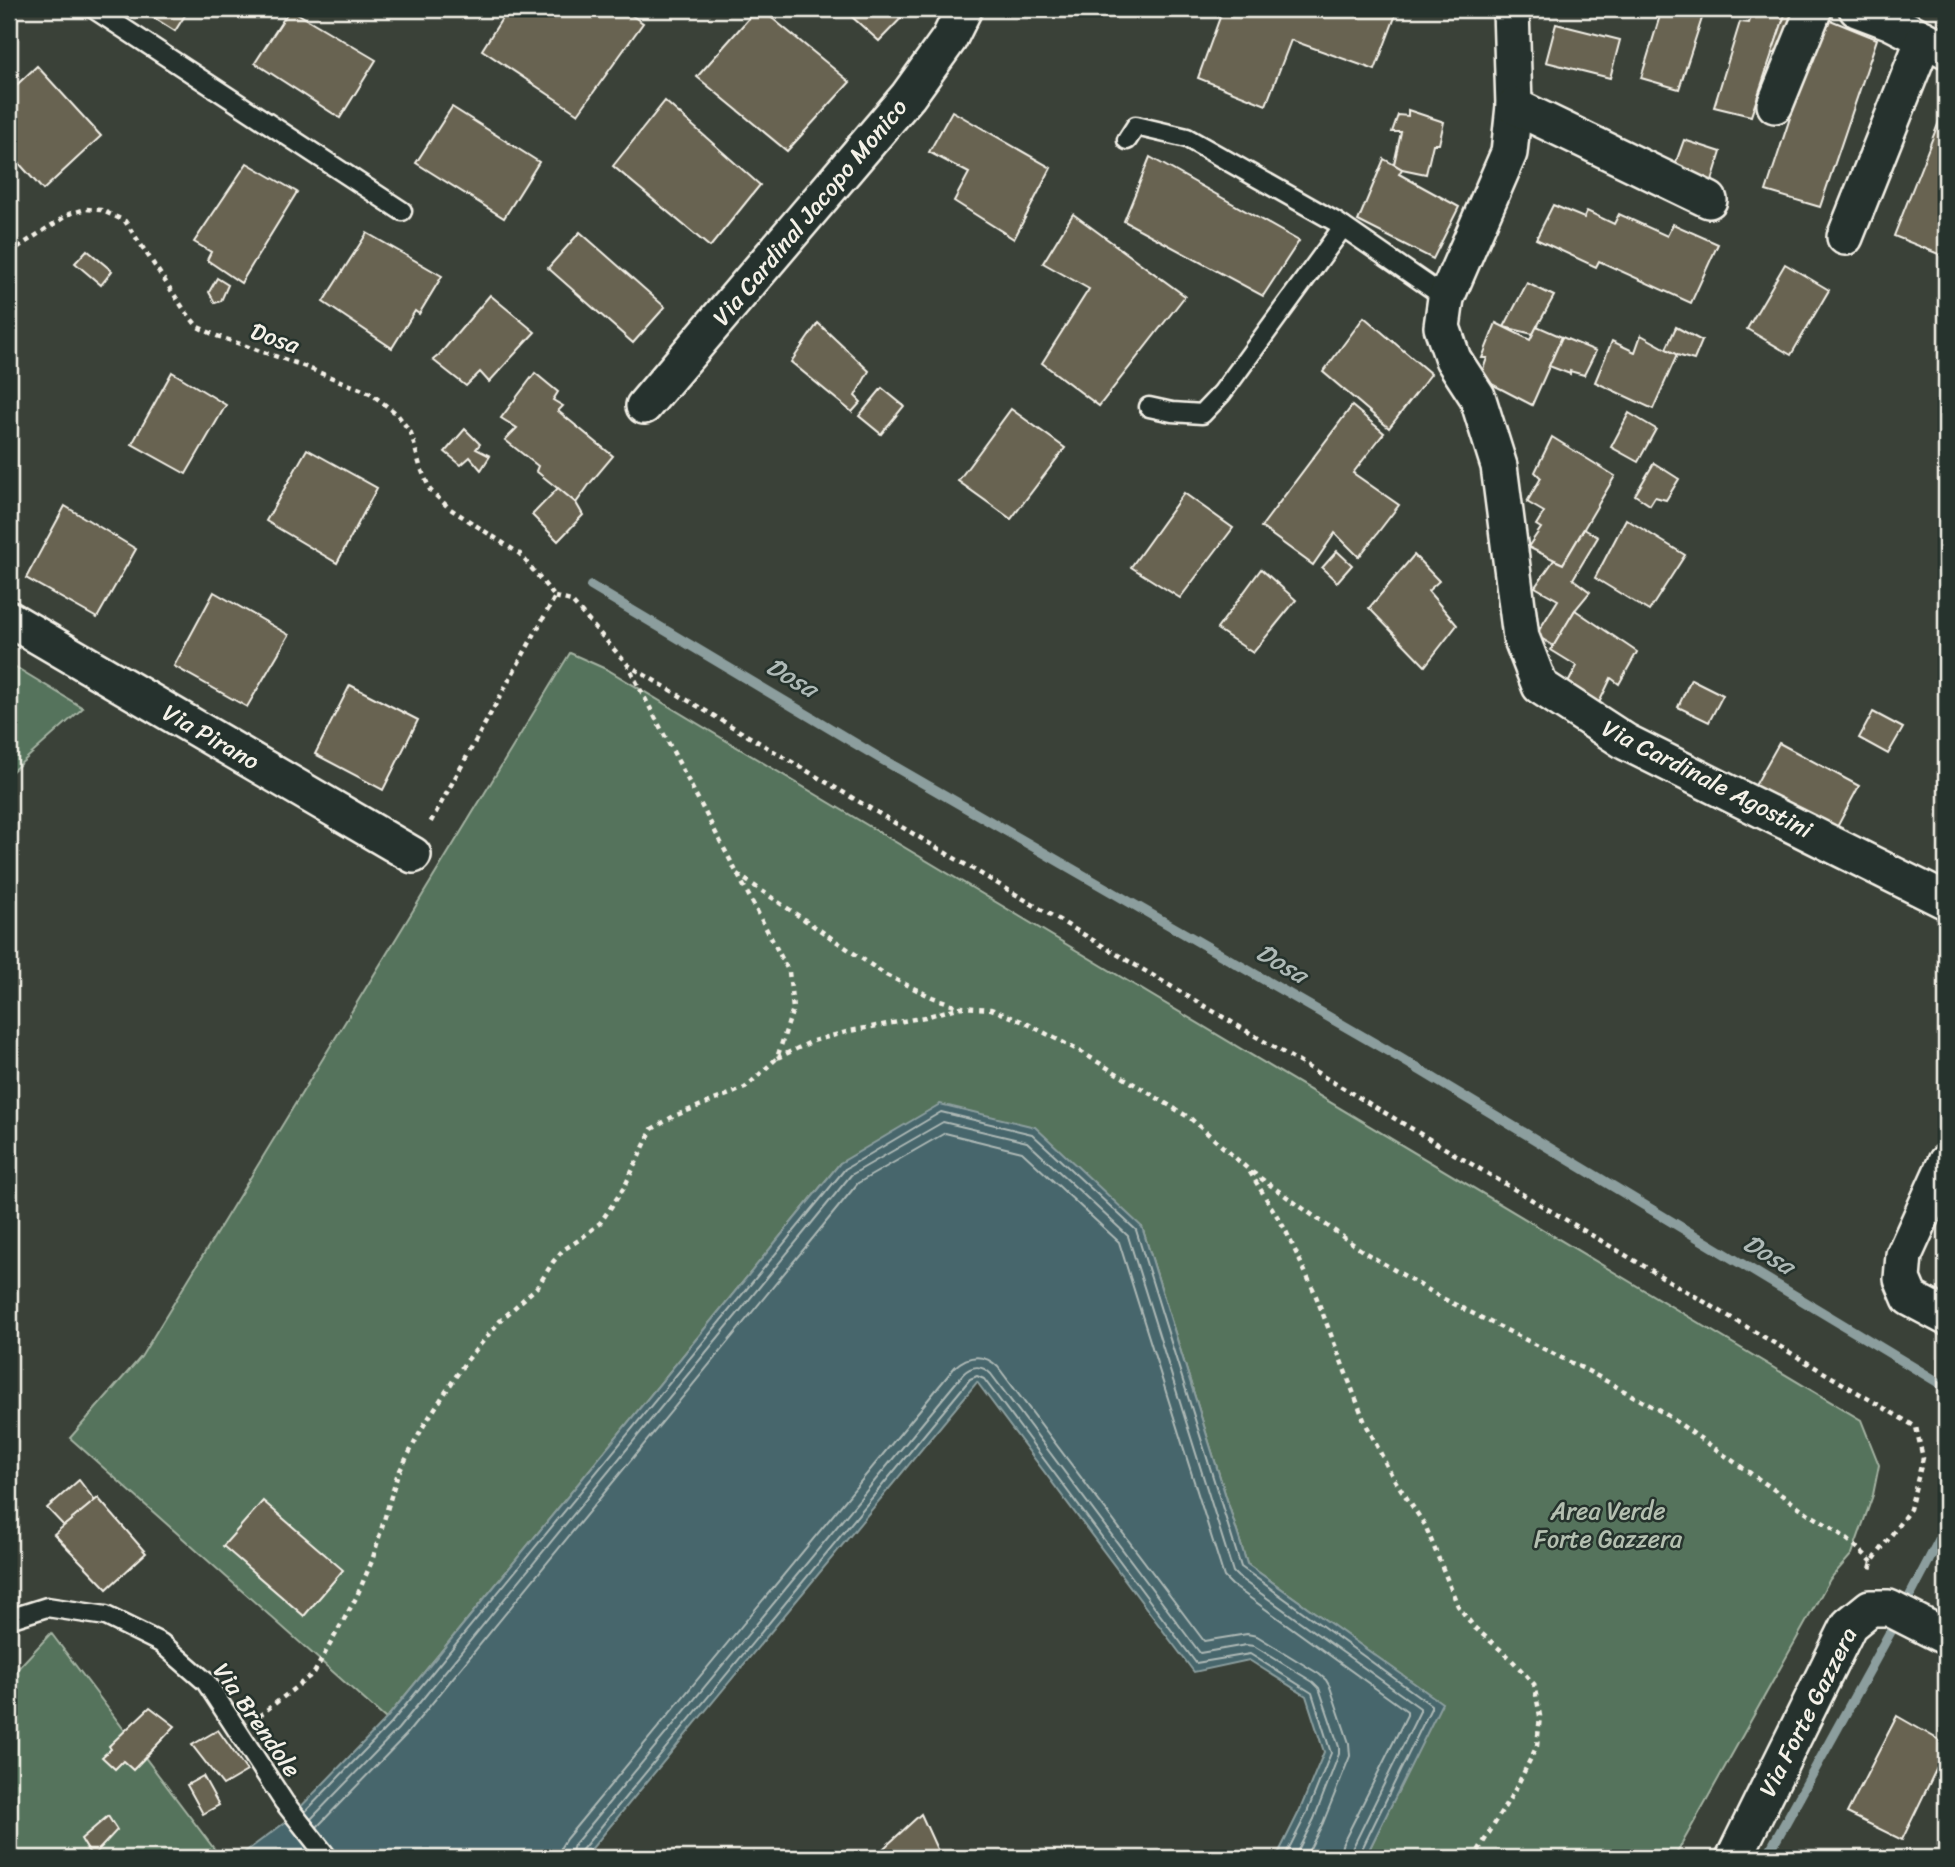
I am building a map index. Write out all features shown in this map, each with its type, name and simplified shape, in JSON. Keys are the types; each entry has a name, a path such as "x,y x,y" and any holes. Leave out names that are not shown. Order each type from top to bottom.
{"street":[{"name":"Via Cardinal Jacopo Monico","path":"644,406 908,96 949,39 964,9"},
{"name":"Via Cardinale Agostini","path":"1511,9 1514,106 1509,153 1447,298 1443,327 1453,359 1477,396 1499,466 1521,636 1541,686 1626,742 1946,901"},
{"path":"1776,105 1814,9"},
{"path":"1845,237 1935,45 1889,21 1857,9"},
{"path":"1514,106 1709,200"},
{"name":"Via Pirano","path":"9,620 413,855"},
{"path":"1946,1162 1903,1255 1902,1279 1910,1298 1946,1317"},
{"name":"Via Forte Gazzera","path":"1734,1858 1849,1625 1906,1619"}],"lane":[{"path":"94,9 402,211"},
{"path":"1127,140 1136,126 1187,138 1343,227 1447,298"},
{"path":"1149,407 1202,414 1222,393 1343,227"},
{"name":"Via Brendole","path":"9,1619 47,1607 106,1616 161,1643 206,1682 284,1801 328,1858"}],"path":[{"name":"Dosa","path":"9,253 69,214 86,209 101,209 125,220 198,327 370,393 397,414 411,433 430,490 449,508 520,554 555,597 571,601 628,665"},
{"path":"413,855 555,597"},
{"path":"628,665 789,972 793,1009 777,1058"},
{"path":"628,665 1916,1427 1923,1458 1910,1509 1872,1562 1865,1587 1906,1619"},
{"path":"737,874 886,975 961,1007 991,1009 1024,1022 1083,1053 1190,1118 1248,1169 1375,1258 1442,1297 1664,1413 1833,1528 1857,1546 1872,1562"},
{"path":"239,1733 314,1673 356,1598 372,1561 397,1476 424,1425 464,1364 500,1321 538,1286 563,1250 600,1223 624,1188 652,1129 674,1116 745,1088 777,1058 813,1041 961,1007"},
{"path":"1248,1169 1291,1242 1314,1291 1364,1420 1392,1476 1425,1525 1458,1606 1474,1627 1509,1657 1534,1684 1540,1716 1537,1746 1516,1788 1474,1858"}],"green space":[{"name":"Area Verde Forte Gazzera","path":"570,653 608,670 1861,1420 1879,1465 1873,1495 1852,1554 1830,1579 1674,1858 1365,1858 1441,1703 1247,1564 1142,1227 840,1163 386,1719 70,1438 141,1357"},
{"path":"9,663 83,708 9,774"},
{"path":"51,1633 221,1858 9,1858 9,1678"}],"water":[{"path":"940,1104 1035,1127 1142,1227 1247,1564 1442,1703 1365,1858 1276,1858 1324,1752 1306,1696 1249,1660 1194,1672 977,1382 584,1858 237,1858 287,1821 386,1719 840,1163"}],"building":[{"path":"140,9 189,9 175,31"},
{"path":"290,9 376,60 340,118 255,63"},
{"path":"508,9 591,9 600,15 605,9 622,9 643,23 578,114 482,50"},
{"path":"757,9 761,9 850,82 787,151 697,77"},
{"path":"843,9 910,9 879,41"},
{"path":"1223,9 1398,9 1375,70 1291,40 1266,105 1198,78"},
{"path":"1662,9 1705,9 1679,89 1641,78"},
{"path":"1753,9 1777,9 1786,12 1751,116 1714,107 1740,22 1749,23"},
{"path":"1777,9 1802,9 1786,54 1772,53 1786,12"},
{"path":"1823,17 1877,39 1820,207 1766,191"},
{"path":"1556,24 1620,40 1610,78 1546,62"},
{"path":"37,66 101,136 43,190 9,152 9,92"},
{"path":"665,101 760,185 710,247 613,166"},
{"path":"1946,104 1946,257 1894,236"},
{"path":"452,107 539,162 504,218 416,163"},
{"path":"1408,110 1444,122 1439,144 1433,144 1426,174 1402,169 1394,164 1401,132 1392,132 1398,115 1408,116"},
{"path":"952,111 1051,168 1014,239 954,201 969,173 929,152"},
{"path":"1684,140 1721,152 1710,187 1672,173"},
{"path":"1150,157 1299,241 1263,296 1124,221"},
{"path":"1384,159 1402,169 1399,174 1459,207 1433,259 1358,221"},
{"path":"247,163 297,192 241,283 207,260 211,252 194,242"},
{"path":"1553,205 1584,218 1587,211 1614,224 1619,214 1667,236 1673,224 1718,244 1691,303 1599,261 1596,267 1536,239"},
{"path":"1073,214 1185,296 1099,406 1042,363 1089,289 1043,263"},
{"path":"580,232 665,307 633,343 548,268"},
{"path":"367,233 442,276 419,314 415,311 392,348 323,302"},
{"path":"87,250 112,271 101,285 75,263"},
{"path":"1785,264 1829,290 1791,355 1747,329"},
{"path":"217,278 228,285 221,301 215,303 209,292"},
{"path":"1527,283 1554,296 1533,334 1504,327"},
{"path":"490,295 535,332 489,382 480,372 466,386 433,360"},
{"path":"1364,317 1431,374 1389,428 1323,372"},
{"path":"818,323 869,371 855,396 861,402 852,412 791,362"},
{"path":"1496,323 1530,340 1537,326 1562,337 1532,405 1480,378 1487,358 1482,358"},
{"path":"1676,327 1702,341 1694,360 1666,349"},
{"path":"1641,335 1677,355 1653,409 1595,382 1612,341 1635,352"},
{"path":"1562,337 1596,351 1584,375 1570,371 1570,374 1549,366"},
{"path":"172,372 226,405 186,474 132,444"},
{"path":"535,373 558,392 553,400 563,406 558,411 613,456 576,503 536,471 538,466 505,440 517,428 501,418"},
{"path":"882,388 904,406 881,434 859,416"},
{"path":"1352,406 1384,433 1353,473 1399,505 1359,557 1335,533 1313,565 1261,527"},
{"path":"1011,409 1065,448 1011,519 958,481"},
{"path":"1629,413 1656,429 1638,462 1611,447"},
{"path":"465,429 480,444 476,449 490,456 481,470 470,457 461,465 445,452"},
{"path":"1552,437 1615,476 1563,564 1528,547 1541,528 1536,525 1544,512 1527,502 1541,478 1535,472"},
{"path":"307,449 377,488 337,563 266,521"},
{"path":"1654,463 1679,479 1666,500 1655,497 1650,505 1635,495"},
{"path":"558,488 576,503 583,515 558,541 532,515"},
{"path":"1184,493 1233,528 1180,598 1131,567"},
{"path":"65,506 136,549 97,618 26,578"},
{"path":"1626,519 1685,555 1649,611 1595,578"},
{"path":"1584,529 1598,537 1573,579 1590,592 1575,610 1554,646 1536,635 1558,600 1535,587 1554,560 1563,564"},
{"path":"1337,551 1352,565 1337,582 1322,568"},
{"path":"1414,555 1439,581 1428,591 1457,625 1425,666 1369,608"},
{"path":"1261,569 1296,600 1253,653 1217,629"},
{"path":"214,592 289,635 247,707 174,666"},
{"path":"1575,610 1637,652 1619,684 1611,678 1598,705 1567,685 1577,666 1551,650"},
{"path":"1691,679 1723,695 1709,722 1678,707"},
{"path":"350,685 418,720 383,790 315,754"},
{"path":"1873,712 1903,728 1888,754 1859,738"},
{"path":"1779,743 1859,786 1836,829 1752,791"},
{"path":"79,1480 95,1501 64,1526 47,1508"},
{"path":"98,1498 146,1553 107,1589 54,1534"},
{"path":"263,1501 343,1570 304,1616 223,1546"},
{"path":"150,1707 175,1726 133,1770 123,1761 115,1769 102,1757 111,1749 109,1746"},
{"path":"1897,1716 1946,1744 1902,1840 1847,1813"},
{"path":"218,1730 247,1771 223,1785 192,1745"},
{"path":"203,1776 219,1805 203,1814 187,1785"},
{"path":"921,1814 941,1858 873,1858"},
{"path":"108,1816 117,1830 92,1857 81,1839"}],"waterway":[{"name":"Dosa","path":"591,586 878,757 1400,1058 1946,1387"},
{"name":"Dosa","path":"1910,1596 1946,1527"},
{"name":"Dosa","path":"1766,1858 1892,1629"}]}
